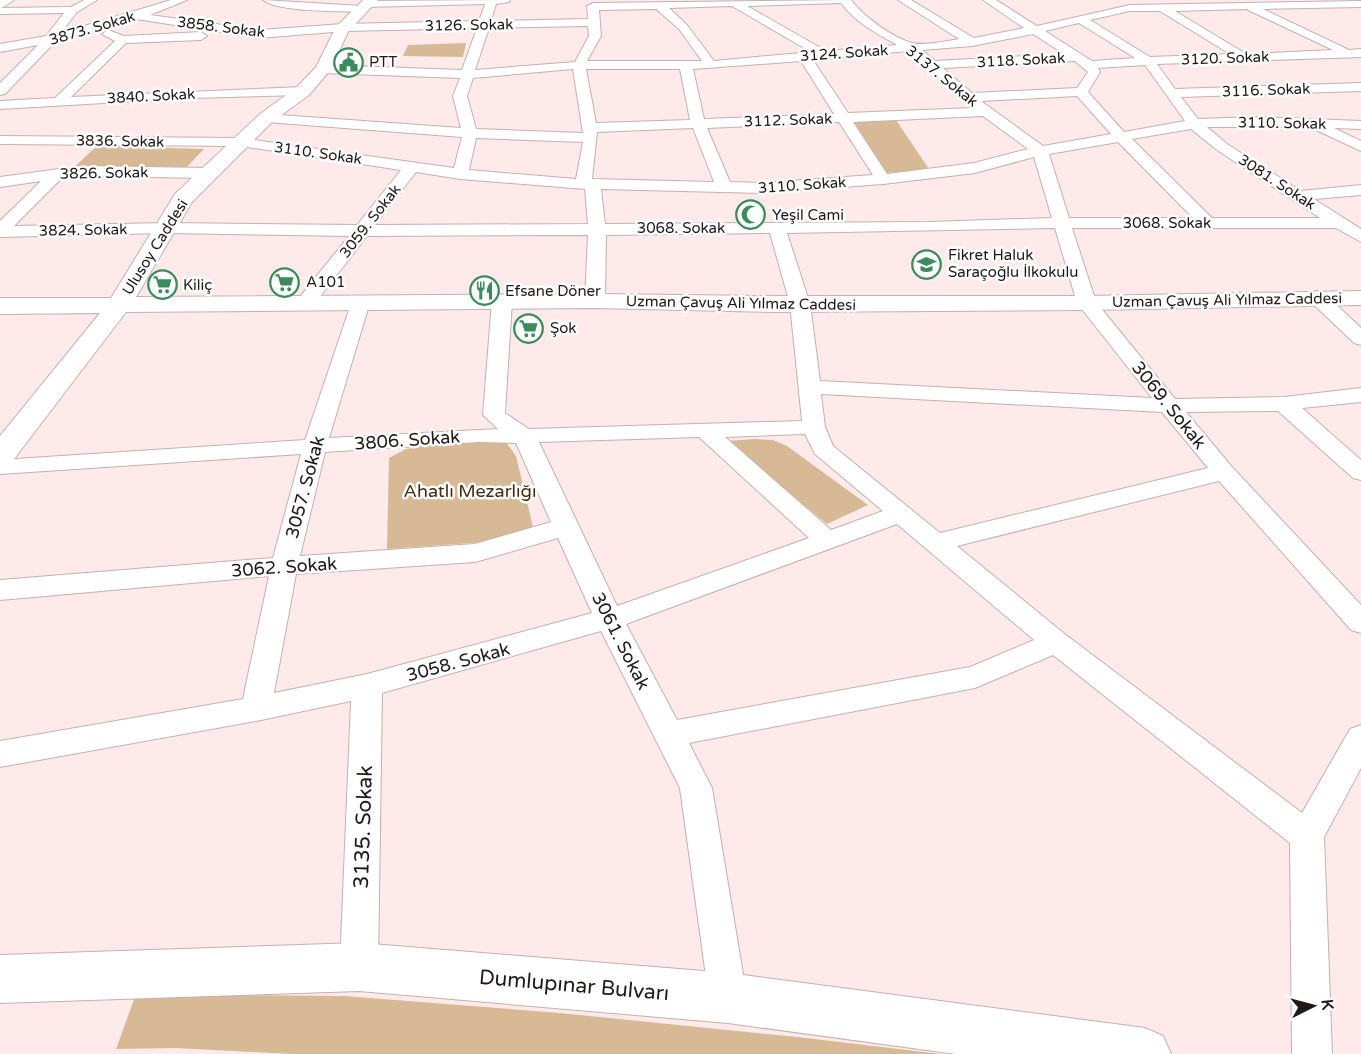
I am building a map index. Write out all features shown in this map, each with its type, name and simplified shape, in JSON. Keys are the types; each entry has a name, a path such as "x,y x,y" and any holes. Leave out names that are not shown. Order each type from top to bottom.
{"street":[{"path":"0,5 7,0"},
{"path":"0,11 73,9 92,0"},
{"name":"3873. Sokak","path":"0,48 50,41 97,29 182,0"},
{"path":"268,0 303,6 496,0 483,25 460,96 471,133 460,174"},
{"path":"595,301 597,228 588,185 590,133 579,65 595,36 593,3 660,6 839,0"},
{"name":"3137. Sokak","path":"845,0 854,12 876,29 912,48 986,112 1040,151"},
{"path":"903,0 972,42"},
{"path":"988,0 1089,66 1094,72 1081,92"},
{"path":"1100,0 1114,9"},
{"path":"732,2 824,55"},
{"path":"1240,2 1361,58"},
{"name":"3124. Sokak","path":"323,69 468,74 579,65 711,65 972,42 1034,30 1114,9 1240,2 1357,3"},
{"name":"Ulusoy Caddesi","path":"0,456 120,304 183,199 266,118 303,91 323,69 342,29 366,4"},
{"path":"660,6 683,27 711,65"},
{"path":"1160,6 1243,57"},
{"path":"0,91 50,41 73,9"},
{"name":"3858. Sokak","path":"138,16 259,34 342,29"},
{"path":"1080,19 1148,61"},
{"name":"3126. Sokak","path":"342,29 595,22"},
{"path":"97,29 123,40 259,34"},
{"path":"59,101 123,40"},
{"name":"3120. Sokak","path":"1089,66 1148,61 1354,53"},
{"path":"804,56 883,179"},
{"name":"3118. Sokak","path":"930,65 1076,57"},
{"name":"3081. Sokak","path":"1148,61 1194,124 1222,147 1361,237"},
{"path":"686,66 699,123 724,188"},
{"name":"3116. Sokak","path":"1172,93 1361,87"},
{"name":"3840. Sokak","path":"0,105 303,91"},
{"path":"968,97 1081,92"},
{"path":"1081,92 1120,136 1209,223"},
{"name":"3112. Sokak","path":"266,118 471,133 590,133 699,123 986,112"},
{"path":"1310,122 1361,147"},
{"name":"3110. Sokak","path":"240,142 460,174 588,185 762,188 883,179 975,168 1040,151 1194,124 1310,122 1361,125"},
{"name":"3836. Sokak","path":"0,140 240,142"},
{"path":"0,231 90,141"},
{"name":"3069. Sokak","path":"1040,151 1087,303 1168,406 1224,472 1361,624"},
{"name":"3059. Sokak","path":"305,303 412,167"},
{"name":"3826. Sokak","path":"0,182 89,171 209,173"},
{"path":"1299,196 1361,189"},
{"name":"3068. Sokak","path":"166,228 361,230 777,228 1062,223 1340,223"},
{"name":"3824. Sokak","path":"0,231 166,228"},
{"path":"777,228 800,304 814,427 823,449 1056,642 1307,836"},
{"path":"1317,297 1361,339"},
{"name":"Uzman Çavuş Ali Yılmaz Caddesi","path":"0,306 502,301 800,304 1087,303 1317,297 1361,298"},
{"path":"502,301 494,415 524,436"},
{"name":"3057. Sokak","path":"256,709 284,566 315,446 360,302"},
{"path":"809,387 1168,406 1284,404 1361,395"},
{"path":"1284,404 1361,473"},
{"name":"3806. Sokak","path":"0,467 478,435 524,436 814,427"},
{"path":"704,430 827,540"},
{"name":"3061. Sokak","path":"524,436 609,619 696,788 728,998"},
{"path":"937,542 1224,472"},
{"name":"3058. Sokak","path":"0,754 256,709 367,686 609,619 900,514"},
{"name":"3062. Sokak","path":"0,590 284,566 475,554 565,527"},
{"path":"668,734 975,677 1056,642"},
{"name":"3135. Sokak","path":"359,967 367,686"},
{"path":"1312,1054 1307,836 1361,738"},
{"name":"Dumlupınar Bulvarı","path":"0,979 359,967 728,998 1145,1054"}],"green space":[{"path":"466,43 463,57 403,56 408,45"},
{"path":"896,120 929,169 886,173 854,122"},
{"path":"97,146 204,149 183,171 73,168"},
{"name":"Ahatlı Mezarlığı","path":"468,440 505,441 516,456 533,527 485,542 387,549 389,458 406,449"},
{"path":"773,440 787,446 868,505 827,524 726,441"},
{"path":"136,994 344,996 560,1013 941,1054 291,1054 176,1048 116,1049"}],"place":[{"name":"PTT","path":"348,62"},
{"name":"Yeşil Cami","path":"751,215"},
{"name":"Fikret Haluk Saraçoğlu İlkokulu","path":"927,264"},
{"name":"A101","path":"285,282"},
{"name":"Kiliç","path":"162,285"},
{"name":"Efsane Döner","path":"484,291"},
{"name":"Şok","path":"529,328"}]}
